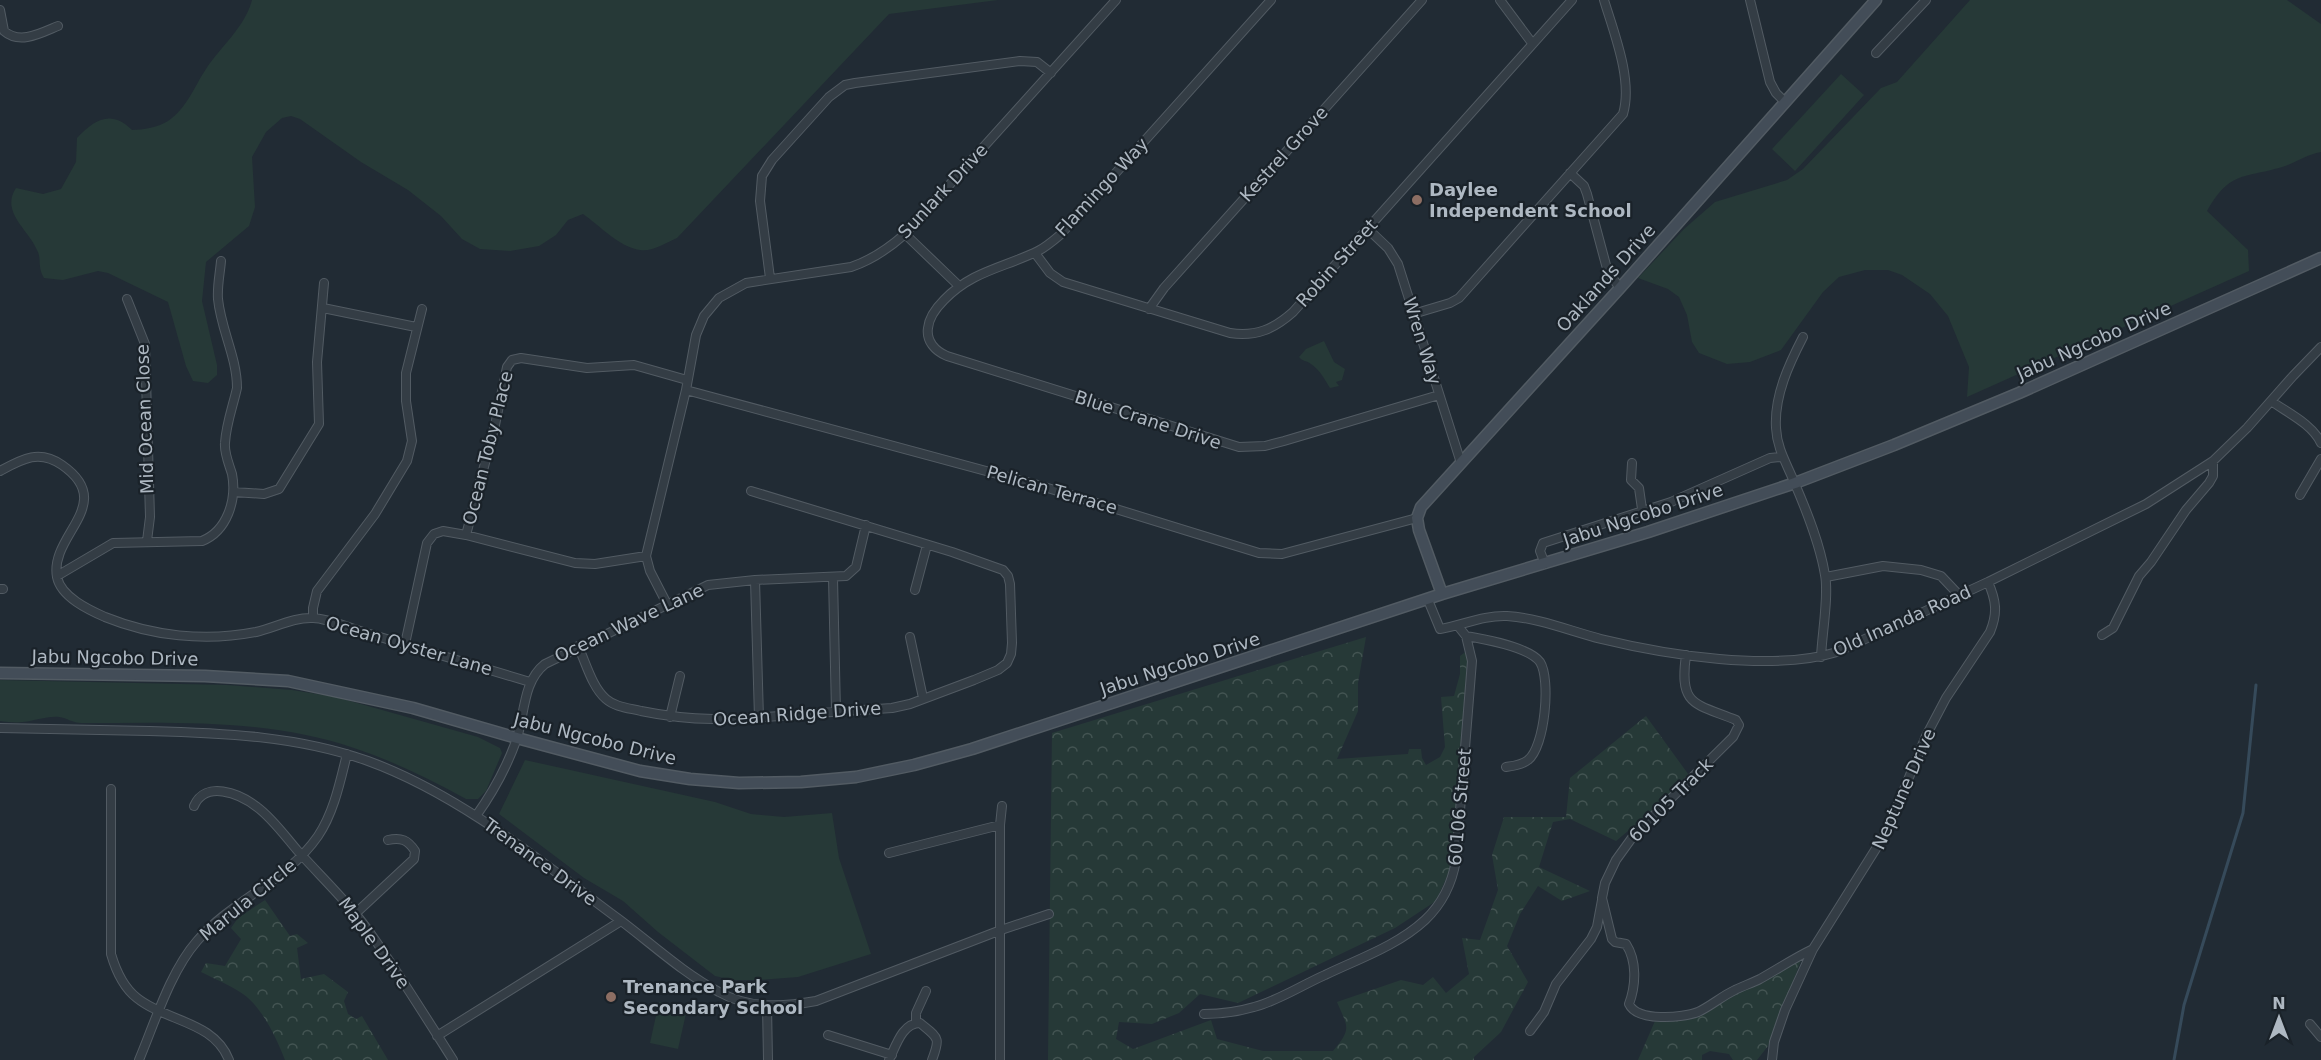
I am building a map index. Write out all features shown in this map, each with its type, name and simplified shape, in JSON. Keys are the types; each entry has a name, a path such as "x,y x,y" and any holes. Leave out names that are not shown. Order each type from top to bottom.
{"main road":[{"name":"Oaklands Drive","path":"1417,518 1421,507 1620,288 1876,0"},
{"name":"Jabu Ngcobo Drive","path":"0,673 205,676 288,681 413,708 640,771 690,779 739,783 856,777 914,765 972,749 1442,594 1648,532 1795,483 2001,401 2321,258"},
{"path":"1417,518 1419,530 1442,594"}],"street":[{"name":"Sunlark Drive","path":"645,556 686,390 696,335 704,315 711,306 735,288 770,278 851,267 880,254 905,234 1116,0"},
{"name":"Flamingo Way","path":"958,285 977,274 1035,253 1049,244 1073,222 1271,0"},
{"name":"Kestrel Grove","path":"1149,309 1164,288 1422,0"},
{"path":"1500,0 1532,43"},
{"name":"Robin Street","path":"1035,253 1056,279 1230,333 1244,335 1267,330 1281,323 1293,312 1572,0"},
{"path":"1413,314 1459,298 1623,114 1627,103 1626,80 1604,0"},
{"path":"1750,0 1770,82 1785,102"},
{"path":"1876,53 1926,0"},
{"path":"0,10 4,31 13,37 28,38 57,26"},
{"path":"770,278 760,201 759,185 762,176 779,152 837,90 855,83 1020,61 1037,62 1051,73"},
{"path":"1570,173 1584,186 1606,265 1620,288"},
{"name":"Wren Way","path":"1368,229 1394,255 1461,463"},
{"path":"905,234 958,285"},
{"path":"57,576 112,543 147,541 193,543 211,537 219,531 226,519 234,492 225,441 237,388 237,378 218,300 221,261"},
{"path":"234,492 264,494 279,489 320,424 317,362 324,283"},
{"name":"Blue Crane Drive","path":"958,285 939,305 928,323 928,338 936,350 942,354 1229,446 1265,446 1438,395"},
{"name":"Mid Ocean Close","path":"127,299 145,344 150,517 147,541"},
{"path":"323,308 416,327"},
{"path":"313,618 317,591 375,514 407,461 412,441 405,384 407,361 422,309"},
{"path":"1803,337 1786,374 1778,405 1776,425 1781,457 1795,483 1826,577 1821,657"},
{"name":"Old Inanda Road","path":"1458,626 1481,618 1517,617 1604,640 1686,655 1760,660 1821,657 1837,652 1988,582 2146,504 2212,461 2247,428 2321,347"},
{"name":"Ocean Toby Place","path":"466,535 495,424 504,379 508,364 512,360 521,358 587,368 634,365 687,380"},
{"name":"Pelican Terrace","path":"686,390 1038,485 1259,554 1282,554 1417,518"},
{"path":"2271,401 2308,426 2321,443"},
{"path":"0,471 27,457 44,456 70,470 82,485 84,501 62,551 57,576"},
{"path":"1545,564 1540,551 1543,543 1642,509 1671,502 1770,458 1781,457"},
{"path":"2300,495 2321,459"},
{"path":"2102,635 2113,628 2139,576 2186,510 2209,483 2213,476 2212,461"},
{"path":"1632,463 1631,480 1641,494 1642,509"},
{"name":"Ocean Ridge Drive","path":"578,646 605,698 622,707 670,717 718,720 892,708 910,704 998,670 1007,663 1012,643 1010,584 1008,576 991,564 751,491"},
{"name":"Ocean Wave Lane","path":"476,816 493,793 506,768 517,738 530,682 545,663 708,585 755,580 846,576 856,567 866,525"},
{"path":"405,644 431,537 444,531 575,563 595,564 645,556 667,604"},
{"path":"915,590 927,545"},
{"path":"1826,577 1882,567 1921,570 1941,576 1959,595"},
{"name":"Ocean Oyster Lane","path":"57,576 67,593 89,609 138,629 167,635 234,636 313,618 530,682"},
{"path":"833,578 836,712"},
{"path":"755,580 759,718"},
{"name":"Neptune Drive","path":"1771,1059 1785,1010 1813,949 1883,839 1926,736 1946,698 1990,632 1995,620 1996,608 1995,597 1988,582"},
{"path":"1428,600 1440,629 1458,626"},
{"name":"60106 Street","path":"1204,1014 1227,1013 1257,1007 1362,958 1388,945 1425,920 1444,897 1453,876 1456,860 1471,683 1472,661 1466,636 1458,626"},
{"path":"1466,636 1506,645 1533,656 1540,663 1545,715 1542,731 1535,751 1528,761 1506,767"},
{"path":"910,637 923,698"},
{"name":"60105 Track","path":"1530,1031 1544,1012 1556,984 1591,939 1597,927 1605,883 1634,835 1733,737 1739,725 1736,720 1696,703 1687,694 1683,676 1686,655"},
{"path":"670,717 680,676"},
{"name":"Trenance Drive","path":"0,728 230,733 304,744 347,754 410,779 476,816 675,963 720,993 767,1006 784,1007 816,1001 1001,930 1049,914"},
{"name":"Marula Circle","path":"139,1060 159,1011 196,941 217,920 302,856 318,836 327,819 347,754"},
{"path":"111,789 111,954 116,971 135,997 211,1035 220,1043 229,1060"},
{"name":"Maple Drive","path":"194,806 198,797 210,791 236,795 258,807 356,913 453,1060"},
{"path":"1000,1060 1000,825 1002,806"},
{"path":"889,853 1000,825"},
{"path":"356,913 414,859 415,851 410,843 398,837 388,840"},
{"path":"1602,898 1612,939 1615,942 1626,944 1632,954 1635,966 1629,1004 1634,1010 1645,1014 1679,1018 1699,1011 1813,949"},
{"path":"437,1036 621,921"},
{"path":"916,1023 916,1012 926,991"},
{"path":"767,1006 768,1060"},
{"path":"828,1035 891,1058 907,1025 920,1023 938,1038 939,1043 932,1060"},
{"path":"2310,1024 2321,1037"}],"green space":[{"path":"252,0 998,0 889,14 677,238 649,250 624,245 583,214 568,220 556,235 539,246 510,251 480,249 462,239 441,216 408,190 361,162 300,119 291,116 282,118 266,132 252,157 255,207 249,226 206,262 202,301 217,365 217,375 208,383 193,381 186,366 168,302 108,273 98,271 63,280 44,278 37,250 14,213 11,205 12,197 16,188 43,194 61,189 76,162 77,138 96,122 103,119 117,120 132,130 136,130 160,125 175,116 212,60 239,27"},
{"path":"1970,0 2287,0 2321,24 2321,152 2232,182 2224,188 2207,211 2248,250 2249,271 1967,397 1969,367 1948,316 1930,294 1902,275 1888,270 1865,270 1839,277 1823,292 1781,350 1750,362 1727,364 1699,353 1692,342 1687,315 1679,297 1668,289 1638,278 1684,229 1715,202 1787,180 1803,169 1881,88 1897,82"},
{"path":"1841,74 1864,95 1795,171 1772,149"},
{"path":"1324,341 1334,362 1345,369 1342,380 1336,382 1339,386 1330,388 1317,369 1299,357 1306,349"},
{"path":"1366,637 1358,683 1358,711 1337,759 1408,754 1409,749 1421,749 1426,765 1440,757 1445,747 1441,697 1454,696 1460,674 1460,656 1468,650 1453,847 1449,872 1436,901 1395,928 1238,1003 1200,994 1179,1013 1152,1024 1119,1022 1116,1039 1133,1049 1211,1020 1217,1039 1263,1051 1333,1051 1346,1032 1346,1023 1337,1002 1401,980 1423,985 1433,977 1446,993 1469,974 1462,938 1480,940 1498,890 1492,855 1504,817 1566,817 1570,778 1646,716 1691,778 1616,841 1570,819 1553,822 1539,867 1590,891 1562,901 1538,886 1520,914 1507,946 1528,982 1501,1032 1474,1057 1474,1060 1048,1060 1052,733"},
{"path":"0,680 227,685 292,690 336,697 478,737 500,748 502,753 486,791 478,799 466,799 439,784 369,753 321,738 287,731 219,724 81,723 59,717 20,722 0,721"},
{"path":"525,760 715,802 751,814 784,817 832,813 839,858 871,954 798,977 732,980 715,976 658,932 623,901 584,878 499,814"},
{"path":"265,900 290,936 297,934 308,943 297,948 301,979 324,974 348,992 344,1001 348,1014 356,1019 362,1016 388,1060 285,1060 268,1024 250,1000 233,988 201,972 206,963 225,966 241,939 231,928 238,918"},
{"path":"1802,958 1768,1046 1757,1060 1733,1060 1729,1054 1710,1051 1702,1055 1702,1060 1638,1060 1655,1021 1692,1019 1738,991"},
{"path":"659,1002 687,1009 678,1049 650,1043"}],"waterway":[{"path":"2174,1060 2184,1005 2243,813 2256,685"}],"place":[{"name":"Daylee Independent School","path":"1417,200"},
{"name":"Trenance Park Secondary School","path":"611,997"}]}
